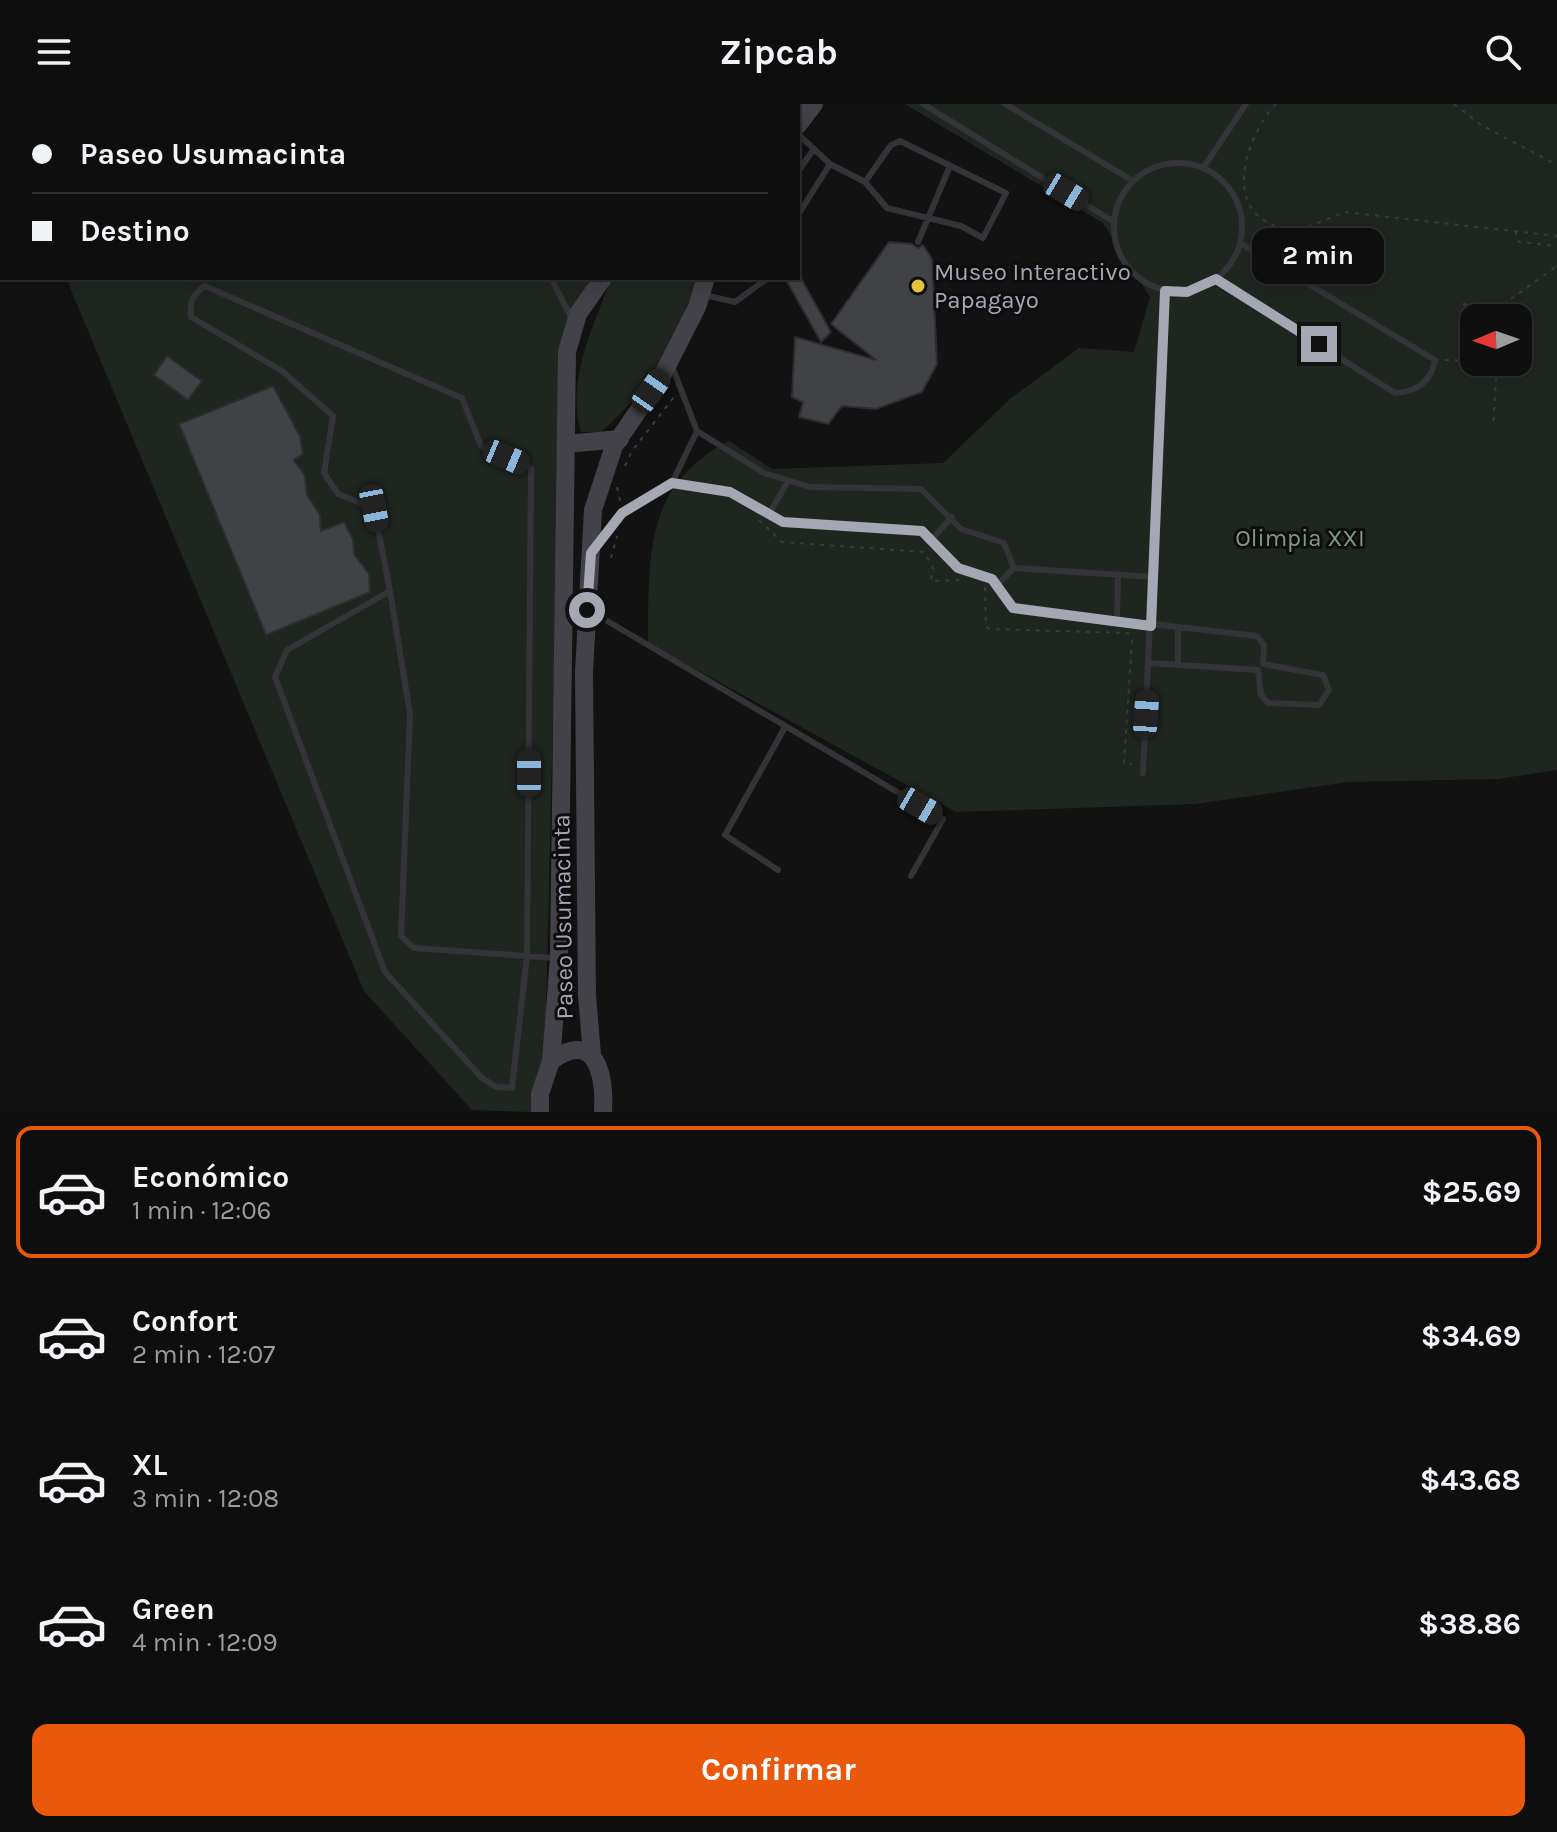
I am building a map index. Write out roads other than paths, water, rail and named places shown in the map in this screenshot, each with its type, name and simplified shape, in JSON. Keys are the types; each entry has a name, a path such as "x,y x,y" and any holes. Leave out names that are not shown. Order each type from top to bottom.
{"main road":[{"path":"800,122 814,104"},
{"name":"Paseo Usumacinta","path":"540,1112 540,1094 551,1061 559,958 567,352 575,325 602,280"},
{"name":"Paseo Usumacinta","path":"603,1112 603,1084 592,1055 587,995 584,672 593,510 620,439 670,361 703,286"},
{"path":"566,444 620,439"},
{"path":"551,1061 574,1051 592,1055"}],"lane":[{"path":"923,104 1114,222"},
{"path":"1005,104 1133,181"},
{"path":"1203,168 1246,104"},
{"path":"800,136 830,164 865,182 887,208 930,217 983,238 1006,193 900,141 891,145 865,182"},
{"path":"800,169 813,150"},
{"path":"1175,162 1203,168 1230,188 1240,209 1243,231 1226,271 1187,292 1165,291 1145,283 1129,270 1118,252 1114,222 1123,192 1133,181 1155,166 1175,162"},
{"path":"800,212 830,164"},
{"path":"918,242 950,166"},
{"path":"1216,279 1395,393 1411,393 1432,375 1435,360 1240,243"},
{"path":"552,280 575,325"},
{"path":"703,286 735,302 765,280"},
{"path":"390,591 287,650 275,677 385,972 482,1078 496,1087 512,1088 527,956 531,468 481,446 462,398 205,286 193,294 191,317 282,371 333,416 324,473 338,494 374,508 390,591 410,714 401,936 414,948 527,956 559,958"},
{"path":"1143,769 1165,291"},
{"path":"670,361 697,431 764,473 810,487 921,489 961,529 1004,543 1014,568"},
{"path":"591,553 622,513 672,483 697,431"},
{"path":"769,514 788,481"},
{"path":"672,483 730,492 783,522 922,531 958,568 992,579 1013,608 1257,636 1264,645 1263,664 1258,670 1263,701 1319,705 1324,702 1329,690 1323,675 1263,664"},
{"path":"931,540 952,517"},
{"path":"997,585 1014,568 1154,577"},
{"path":"1117,621 1118,575"},
{"path":"587,610 943,819 911,876"},
{"path":"1178,629 1178,665"},
{"path":"1149,663 1258,670"},
{"path":"778,870 725,835 785,727"}],"place":[{"name":"Museo Interactivo Papagayo","path":"918,286"}],"park label":[{"name":"Olimpia XXI","path":"1300,538"}]}
